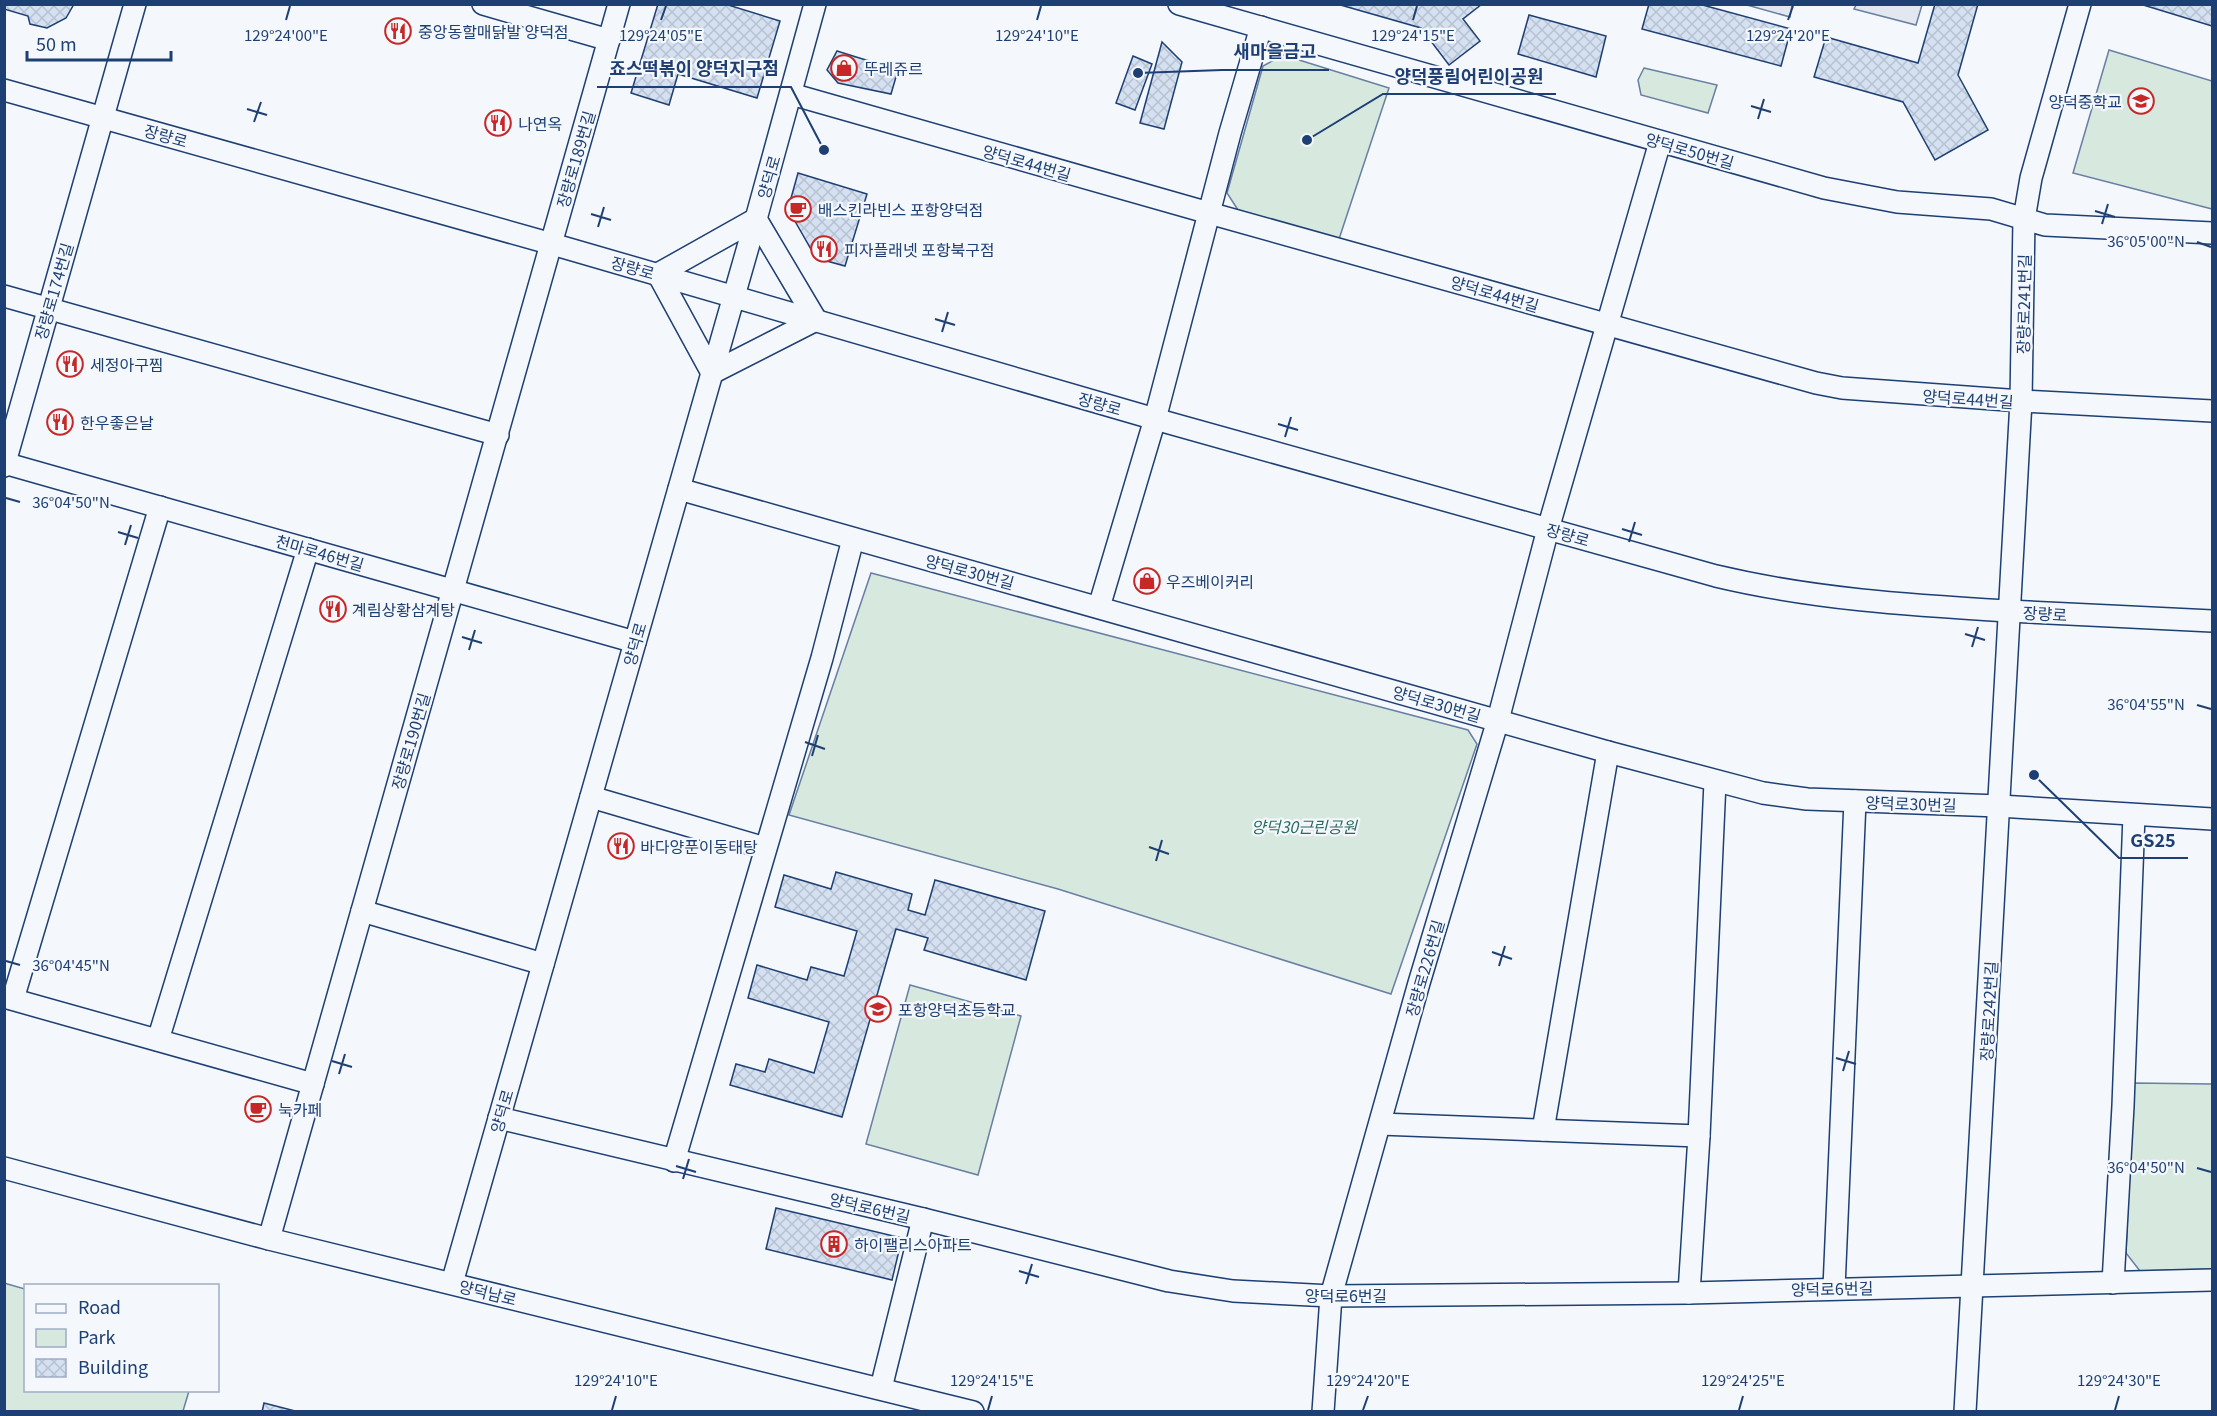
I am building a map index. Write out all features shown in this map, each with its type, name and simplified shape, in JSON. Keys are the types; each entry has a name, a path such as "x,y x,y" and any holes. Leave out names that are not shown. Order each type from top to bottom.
{"street":[{"name":"장량로174번길","path":"5,464 135,4"},
{"path":"483,4 609,40"},
{"name":"장량로189번길","path":"552,244 619,4"},
{"name":"양덕로","path":"452,1283 756,219 815,4"},
{"name":"양덕로50번길","path":"1179,4 1770,174 1857,195 1897,202 1991,209 2045,225 2212,233"},
{"name":"장량로241번길","path":"2010,611 2020,401 2024,219 2031,178 2080,4"},
{"path":"1099,606 1155,419 1230,133 1261,27"},
{"name":"장량로","path":"4,90 658,274 1155,419 1716,576 1784,591 1900,605 2212,621"},
{"name":"양덕로44번길","path":"791,94 1209,213 1842,388 2020,401 2212,411"},
{"name":"장량로226번길","path":"1323,1412 1331,1296 1419,983 1498,720 1548,529 1660,142"},
{"path":"756,219 816,320 712,373 658,274 756,219"},
{"name":"장량로190번길","path":"269,1239 552,244"},
{"path":"4,296 498,435"},
{"name":"천마로46번길","path":"5,464 635,642"},
{"name":"양덕로30번길","path":"679,489 1099,606 1608,752 1763,793 1855,801 2212,819"},
{"path":"160,507 9,998 313,1084"},
{"path":"674,1161 822,658 854,539"},
{"path":"158,1040 308,549"},
{"name":"장량로242번길","path":"1965,1412 2010,611"},
{"path":"1543,1130 1608,752"},
{"path":"1689,1293 1699,1136 1715,782"},
{"path":"591,797 765,848"},
{"path":"1834,1288 1855,801"},
{"path":"2113,1283 2123,1106 2134,815"},
{"path":"362,911 543,964"},
{"name":"양덕로6번길","path":"499,1118 1192,1285 1233,1292 1331,1296 1689,1293 2212,1280"},
{"path":"1380,1124 1699,1136"},
{"name":"양덕남로","path":"4,1168 269,1239 973,1412"},
{"path":"881,1388 923,1219"}],"green space":[{"path":"2109,50 2212,81 2212,209 2073,173"},
{"path":"1283,55 1389,88 1339,239 1238,210 1227,193 1263,66"},
{"path":"1644,68 1717,85 1708,113 1641,95 1638,80"},
{"name":"양덕30근린공원","path":"871,573 1468,730 1477,744 1391,994 1058,889 789,815"},
{"path":"910,985 1021,1016 978,1175 866,1144"},
{"path":"2133,1083 2212,1084 2212,1269 2140,1271 2126,1253"},
{"path":"4,1283 24,1289 24,1392 189,1392 183,1411 5,1411"}],"shaded area":[{"path":"1856,4 1922,5 1916,25 1854,9"},
{"path":"1747,5 1792,5 1790,17"}],"building":[{"path":"4,4 74,4 66,18 47,28 30,24 28,16 4,9"},
{"path":"658,4 725,4 780,21 757,98 678,74 669,105 631,93"},
{"path":"1337,4 1482,4 1463,19 1480,41 1449,65 1421,28"},
{"path":"1649,4 1699,4 1791,29 1781,66 1642,29"},
{"path":"1935,4 1978,4 1958,75 1988,130 1935,160 1903,102 1814,77 1826,37 1918,63"},
{"path":"2140,4 2212,4 2212,26"},
{"path":"1529,15 1606,36 1596,77 1518,54"},
{"path":"1162,42 1182,62 1164,129 1140,123"},
{"path":"837,51 898,70 891,94 838,83 827,70"},
{"path":"1133,56 1152,64 1135,110 1116,103"},
{"path":"798,173 867,194 845,266 816,258 788,209"},
{"path":"836,872 912,894 908,910 925,915 935,880 1045,911 1026,980 924,950 928,938 896,929 842,1117 730,1085 736,1064 765,1072 769,1059 814,1073 829,1022 748,998 757,965 807,980 811,967 844,976 857,931 775,907 784,875 831,889"},
{"name":"하이팰리스아파트","path":"776,1208 902,1238 892,1280 766,1249"},
{"path":"264,1403 299,1412 262,1412"}],"place":[{"name":"중앙동할매닭발 양덕점","path":"398,31"},
{"name":"뚜레쥬르","path":"844,68"},
{"name":"새마을금고","path":"1138,73"},
{"name":"양덕중학교","path":"2141,101"},
{"name":"나연옥","path":"498,123"},
{"name":"양덕풍림어린이공원","path":"1307,140"},
{"name":"죠스떡볶이 양덕지구점","path":"824,150"},
{"name":"배스킨라빈스 포항양덕점","path":"798,209"},
{"name":"피자플래넷 포항북구점","path":"824,249"},
{"name":"세정아구찜","path":"70,364"},
{"name":"한우좋은날","path":"60,422"},
{"name":"우즈베이커리","path":"1147,581"},
{"name":"계림상황삼계탕","path":"333,609"},
{"name":"GS25","path":"2034,775"},
{"name":"바다양푼이동태탕","path":"621,846"},
{"name":"포항양덕초등학교","path":"878,1009"},
{"name":"눅카페","path":"258,1109"},
{"name":"하이팰리스아파트","path":"834,1244"}]}
